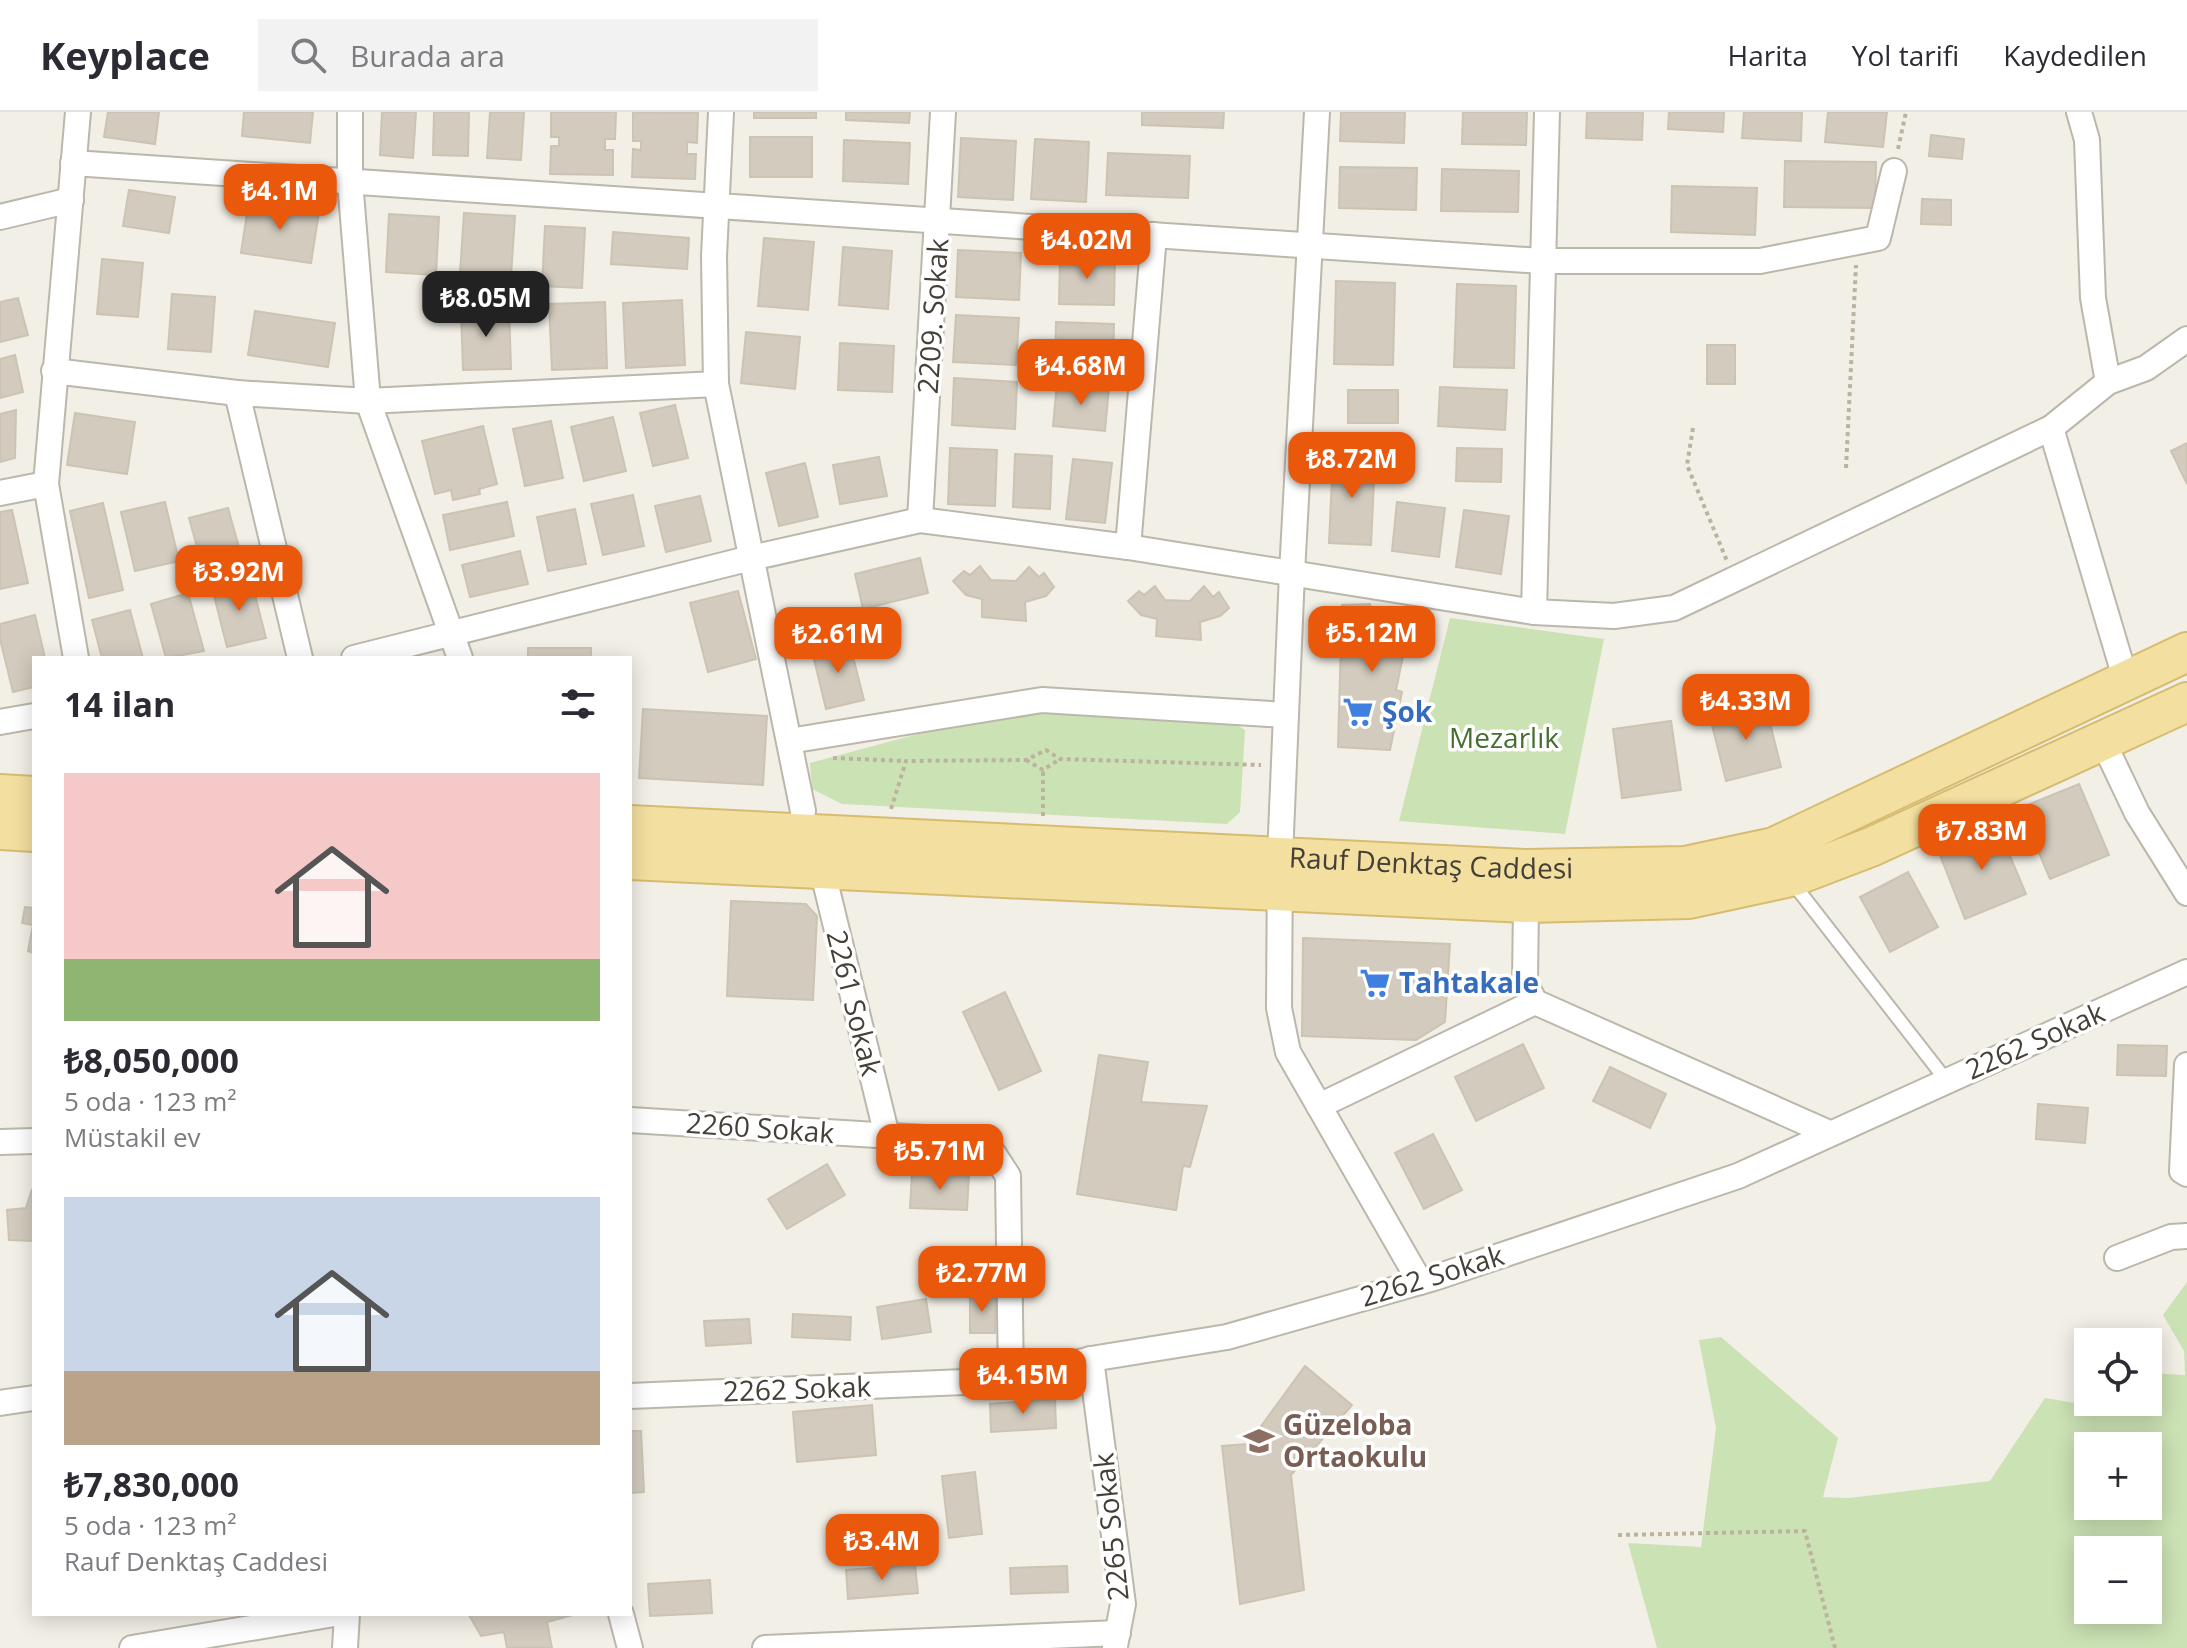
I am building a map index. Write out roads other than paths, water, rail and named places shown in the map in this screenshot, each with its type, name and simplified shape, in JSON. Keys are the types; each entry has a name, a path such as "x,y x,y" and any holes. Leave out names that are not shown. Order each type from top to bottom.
{"main road":[{"name":"Rauf Denktaş Caddesi","path":"632,860 822,869 1280,874 1685,866 1730,859 1774,847 1859,810 2187,652"},
{"name":"Rauf Denktaş Caddesi","path":"632,825 1280,874 1526,903 1689,899 1795,876 1871,847 2187,702"},
{"path":"0,794 32,796"},
{"path":"0,830 32,832"}],"street":[{"path":"76,656 46,484 78,112"},
{"path":"350,112 350,181 368,401 454,647"},
{"path":"721,112 716,206 716,384 803,811"},
{"name":"2209. Sokak","path":"920,520 943,112"},
{"path":"1317,112 1313,245 1292,573 1280,874 1279,1008 1288,1052 1420,1282"},
{"path":"1534,612 1547,112"},
{"path":"2079,112 2087,140 2093,298 2108,382"},
{"path":"73,163 1542,261 1760,261 1878,238 1894,171"},
{"path":"0,217 71,200"},
{"path":"1128,547 1154,235"},
{"path":"372,656 454,647 751,558 920,520 1128,547 1534,612 1614,616 1674,608 2051,428 2108,382 2146,368 2187,339"},
{"path":"54,371 237,393 368,401 716,384"},
{"path":"237,393 300,656"},
{"path":"2051,428 2126,681"},
{"path":"0,493 46,484"},
{"path":"790,749 1042,700 1286,715"},
{"path":"0,722 32,716"},
{"path":"2111,738 2107,750 2137,813 2187,893"},
{"name":"2261 Sokak","path":"822,869 887,1136"},
{"path":"1526,903 1525,983 1535,1002 1829,1133"},
{"name":"2262 Sokak","path":"632,1396 1011,1380 1091,1359 1227,1337 1420,1282 1738,1176 2187,972"},
{"path":"1319,1106 1535,1002"},
{"path":"2187,1065 2181,1146 2182,1171 2187,1174"},
{"name":"2260 Sokak","path":"632,1120 958,1140 993,1153 1008,1176 1011,1380"},
{"path":"0,1142 32,1141"},
{"path":"2117,1258 2171,1237 2187,1236"},
{"name":"2265 Sokak","path":"1091,1359 1123,1604 1116,1640"},
{"path":"0,1403 32,1398"},
{"path":"132,1648 322,1616"},
{"path":"345,1648 347,1616"},
{"path":"622,1616 630,1648"},
{"path":"765,1648 1116,1640"}],"lane":[{"path":"1799,891 1946,1080"}],"place":[{"name":"Şok","path":"1358,712"},
{"name":"Tahtakale","path":"1375,983"},
{"name":"Güzeloba Ortaokulu","path":"1259,1441"}],"park label":[{"name":"Mezarlık","path":"1504,738"}]}
